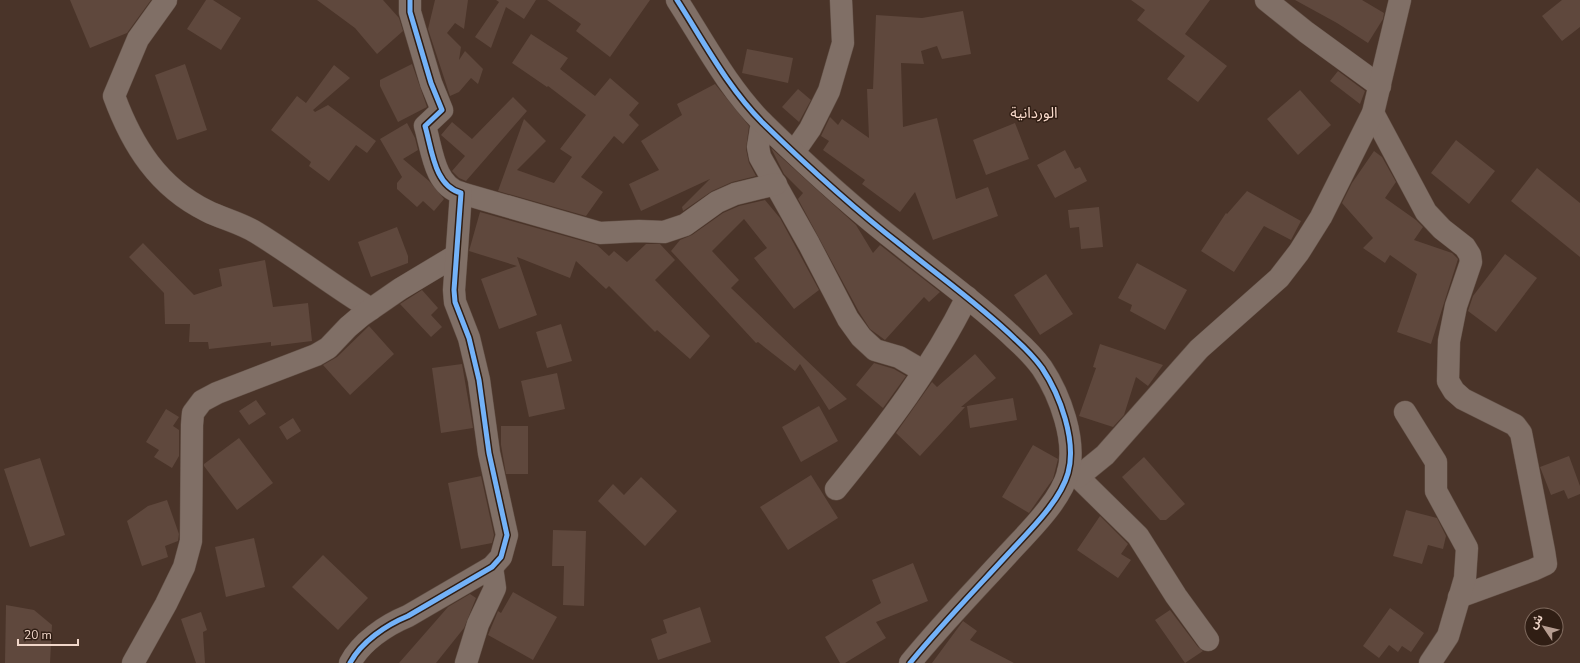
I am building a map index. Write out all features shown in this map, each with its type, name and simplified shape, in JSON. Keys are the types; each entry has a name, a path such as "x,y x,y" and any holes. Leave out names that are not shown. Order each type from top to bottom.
{"street":[{"path":"166,0 138,39 114,96 134,142 152,168 170,186 185,198 206,211 257,233 371,309"},
{"path":"410,0 410,12 431,83 442,110 425,126 440,177 452,191 600,234 639,231 664,232 685,225 717,202 734,194 776,184"},
{"path":"677,0 732,86 744,103 762,122 827,184 997,321 1030,353 1042,369 1060,401 1066,420 1073,474 1138,536 1176,596 1199,625 1208,640"},
{"path":"794,152 810,129 829,91 843,43 841,0"},
{"path":"1266,0 1306,32 1380,86"},
{"path":"910,663 929,639 1024,537 1050,506 1073,474 1105,455 1199,349 1279,278 1299,252 1321,217 1373,113 1400,0"},
{"path":"1373,113 1426,212 1442,229 1465,247 1470,255 1471,262 1456,306 1449,341 1448,381 1463,399 1515,425 1521,433 1544,551 1546,564 1459,597"},
{"path":"762,122 758,147 760,157 848,319 861,337 875,350 899,357 923,371"},
{"path":"350,663 365,644 394,621 408,616 492,567 501,557 506,535 489,453 479,380 469,338 456,302 453,279 461,193"},
{"path":"133,663 166,604 184,567 191,541 191,458 193,419 196,407 202,401 217,393 316,355 328,348 348,327 371,309 455,256"},
{"path":"836,489 892,416 923,371 967,297"},
{"path":"1405,412 1436,462 1436,490 1467,548 1465,578 1448,636 1430,663"},
{"path":"466,663 478,624 495,588 492,567"}],"building":[{"path":"70,0 151,0 127,33 90,48"},
{"path":"206,0 213,0 241,18 221,50 187,29"},
{"path":"317,0 383,0 399,18 403,31 377,54 355,28"},
{"path":"435,0 468,0 464,29 455,23 447,33 461,47 459,60 465,51 483,69 478,84 471,78 459,92 450,96 428,29"},
{"path":"496,0 536,0 524,19 506,7 491,48 475,37 499,2"},
{"path":"547,0 650,0 610,57 576,31 581,24"},
{"path":"1131,0 1210,0 1185,34 1227,66 1198,102 1167,79 1185,56 1137,20 1145,10"},
{"path":"1295,0 1362,0 1384,13 1383,19 1368,43 1337,23"},
{"path":"1562,0 1580,0 1580,27 1562,41 1542,16"},
{"path":"963,11 971,54 942,59 937,46 921,51 924,64 901,63 903,127 937,118 956,199 988,187 998,216 933,240 915,192 900,212 862,184 865,180 823,150 829,141 821,136 830,117 838,125 842,119 869,138 867,89 873,89 876,15 922,18"},
{"path":"531,34 568,58 560,69 595,96 610,78 639,103 629,115 639,125 623,144 614,136 581,177 603,192 586,216 498,191 524,119 546,141 517,170 554,183 572,157 560,149 586,115 548,86 547,87 512,63"},
{"path":"747,49 793,58 788,83 742,73"},
{"path":"185,64 207,130 177,140 155,75"},
{"path":"412,64 427,107 398,122 380,86 380,80"},
{"path":"334,65 350,78 313,110 315,112 328,105 376,141 367,153 356,145 329,181 309,166 311,162 271,130 297,96 306,103"},
{"path":"1338,71 1365,91 1360,104 1330,81"},
{"path":"715,84 749,126 746,149 749,163 756,176 732,182 712,191 683,211 682,207 710,179 641,211 629,184 659,170 641,141 682,115 677,104"},
{"path":"798,89 811,100 799,122 782,107"},
{"path":"1300,90 1331,125 1298,155 1267,119"},
{"path":"513,97 527,111 466,181 459,178 452,171 465,156 441,135 452,122 472,139"},
{"path":"407,123 415,138 418,150 403,159 429,181 444,199 434,211 423,201 417,207 397,189 397,183 402,177 380,139"},
{"path":"1015,123 1029,159 986,175 973,140"},
{"path":"1456,140 1495,171 1469,204 1431,173"},
{"path":"771,148 856,225 873,253 880,245 940,292 929,302 924,297 885,340 870,329 859,312 798,199 803,193 784,174"},
{"path":"1065,150 1075,169 1080,167 1087,181 1055,198 1037,165"},
{"path":"1374,151 1382,157 1396,182 1385,198 1416,220 1423,227 1414,240 1452,253 1458,259 1431,344 1397,332 1417,274 1390,255 1385,263 1363,248 1373,238 1342,203 1352,183"},
{"path":"1537,168 1580,203 1580,257 1511,201"},
{"path":"1247,191 1301,221 1291,240 1264,226 1234,272 1201,251 1226,213 1227,214"},
{"path":"765,200 780,218 819,290 794,309 754,258 767,248 744,219 712,251 739,280 731,288 847,399 829,410 800,364 795,371 758,342 756,343 671,251 680,240 692,235 723,213 739,206"},
{"path":"1099,207 1103,247 1081,249 1079,227 1070,228 1068,210"},
{"path":"480,212 597,245 609,256 614,251 627,262 646,244 660,244 675,260 655,280 710,336 690,359 657,330 655,332 609,286 606,289 576,261 570,278 517,257 537,315 499,329 481,279 517,266 469,251"},
{"path":"397,227 408,256 408,263 371,277 358,242"},
{"path":"143,243 194,295 222,286 219,269 265,260 273,307 308,303 312,341 271,346 271,342 209,349 208,342 189,342 190,324 165,324 164,293 129,257"},
{"path":"1505,254 1537,278 1496,332 1468,311 1473,296"},
{"path":"1137,263 1187,290 1165,330 1130,311 1132,305 1118,298"},
{"path":"1046,274 1073,314 1040,335 1014,295"},
{"path":"422,290 438,308 431,315 442,327 431,337 400,304"},
{"path":"561,324 572,361 547,368 536,332"},
{"path":"369,326 394,354 350,395 323,365 337,357"},
{"path":"1100,344 1163,365 1148,386 1136,377 1124,415 1113,427 1079,416 1096,368 1093,367"},
{"path":"975,354 996,378 961,407 965,407 920,456 896,433 932,382 937,387"},
{"path":"874,363 894,369 906,376 883,408 856,385"},
{"path":"462,364 473,428 441,433 432,368"},
{"path":"557,373 565,409 529,417 521,381"},
{"path":"1013,398 1017,420 970,428 967,406"},
{"path":"256,400 266,414 249,425 239,411"},
{"path":"819,406 838,441 801,462 782,427"},
{"path":"166,409 179,417 173,426 179,430 179,456 172,468 154,457 159,450 146,442"},
{"path":"293,418 301,431 287,440 279,427"},
{"path":"501,426 528,426 528,474 506,474 501,445"},
{"path":"239,438 273,483 237,510 204,464"},
{"path":"1033,445 1058,459 1053,479 1029,513 1002,497"},
{"path":"1569,456 1580,486 1580,494 1568,499 1564,490 1551,495 1540,467"},
{"path":"1144,457 1185,504 1166,520 1160,520 1122,477"},
{"path":"40,458 65,535 30,547 4,469"},
{"path":"811,475 838,518 788,550 760,507"},
{"path":"481,476 494,535 492,543 461,549 448,483"},
{"path":"641,477 677,511 645,546 598,501 613,484 624,495"},
{"path":"167,500 179,534 178,541 165,546 168,557 142,566 127,521 148,506"},
{"path":"1406,510 1437,518 1446,536 1443,549 1428,545 1422,564 1393,556"},
{"path":"1100,516 1128,544 1121,554 1131,560 1118,578 1077,550"},
{"path":"553,530 586,531 584,606 563,605 564,566 552,566"},
{"path":"254,538 265,587 226,597 215,547"},
{"path":"323,555 368,598 338,630 292,587"},
{"path":"913,563 928,601 876,622 886,638 845,663 840,663 825,637 881,603 872,580"},
{"path":"513,592 557,617 533,660 488,635 498,611 501,613"},
{"path":"470,594 476,598 464,628 436,663 399,663 448,607"},
{"path":"6,605 34,610 52,625 50,663 5,663"},
{"path":"700,607 711,642 658,660 651,639 667,633 663,620"},
{"path":"1390,608 1424,633 1411,652 1402,646 1398,652 1389,645 1379,658 1363,646"},
{"path":"1170,610 1198,647 1203,651 1185,663 1155,620"},
{"path":"201,612 207,630 203,632 205,663 196,663 181,619"},
{"path":"963,621 977,631 970,640 1014,663 932,663"}],"cycle path":[{"path":"350,663 367,641 383,629 492,567 501,557 507,535 489,453 479,380 469,338 455,302 454,290 461,193 452,189 445,183 432,155 425,126 442,110 431,83 410,12 410,0"},
{"path":"677,0 728,80 750,109 763,123 848,202 974,303 1033,356 1049,379 1061,405 1068,433 1070,460 1068,473 1058,495 1034,526 946,621 910,663"}],"district":[{"name":"الوردانية","path":"1034,113"}]}
